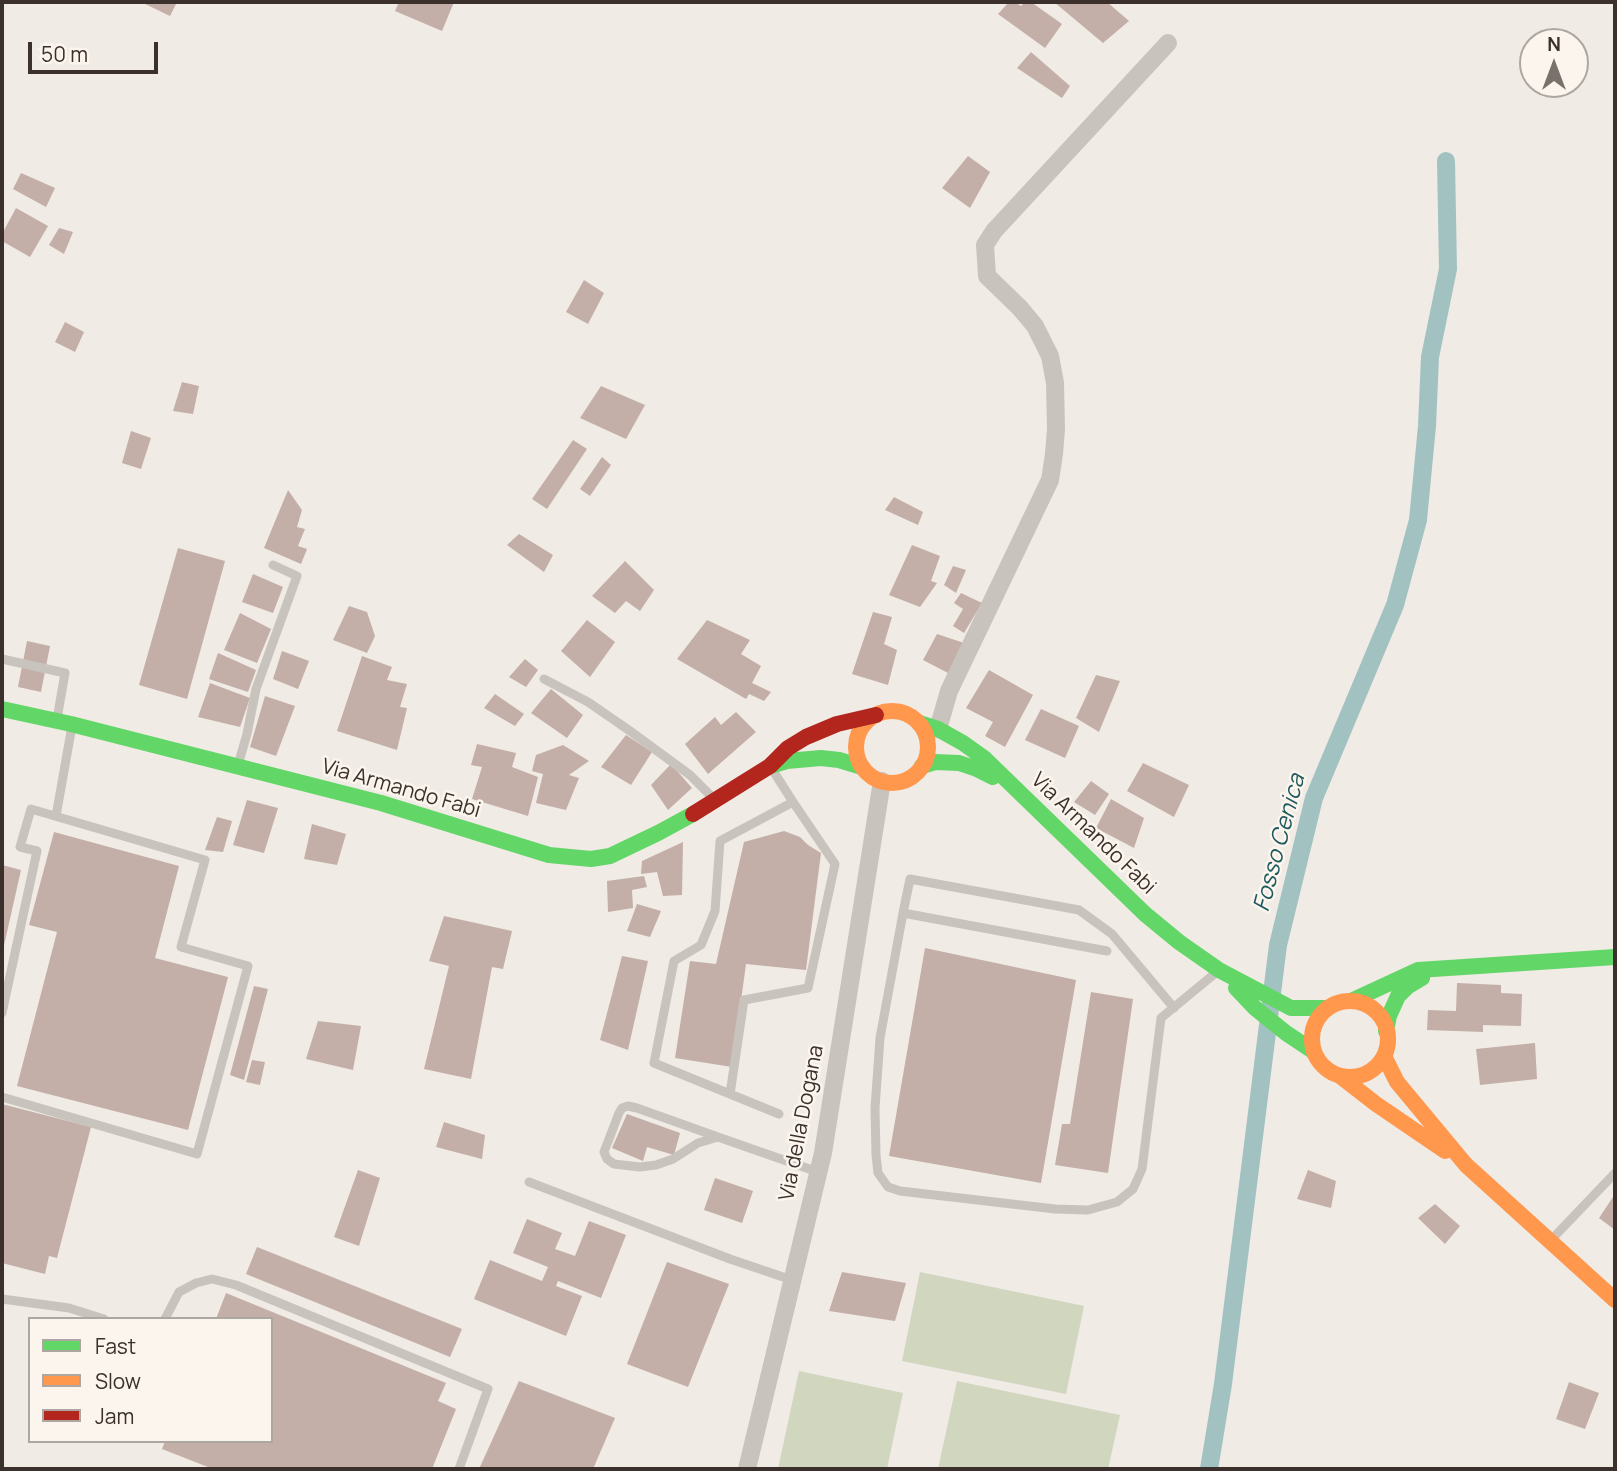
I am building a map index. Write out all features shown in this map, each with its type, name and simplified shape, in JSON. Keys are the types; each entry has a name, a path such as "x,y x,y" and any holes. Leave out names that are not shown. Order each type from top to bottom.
{"street":[{"path":"938,729 950,691 1050,480 1054,454 1055,383 1049,356 1035,326 987,276 985,246 994,231 1168,43"},
{"name":"Via Armando Fabi","path":"2,709 238,765 381,803 540,852 570,858 610,856 715,801 770,766"},
{"path":"770,766 788,748 806,737 837,724 888,711 910,716 919,723 925,733 927,755 915,775 893,783 871,776 862,767 857,756 859,732 866,722 876,715"},
{"name":"Via Armando Fabi","path":"919,723 938,729 984,758 1145,914 1219,970 1291,1008 1328,1008"},
{"path":"770,766 787,761 821,758 862,767"},
{"path":"922,766 935,762 960,763 1018,791"},
{"name":"Via della Dogana","path":"747,1469 823,1153 882,781"},
{"path":"1351,1002 1400,976 1418,970 1615,957"},
{"path":"1386,1031 1398,996 1406,987 1438,968"},
{"name":"Via Armando Fabi","path":"1219,970 1255,1008 1313,1052"},
{"path":"1340,1076 1366,1074 1377,1067 1384,1056 1387,1043 1382,1019 1363,1003 1339,1003 1328,1008 1319,1017 1313,1027 1311,1039 1313,1052 1319,1062 1385,1111 1466,1165"},
{"path":"1384,1056 1397,1082 1466,1165 1550,1241 1612,1292"}],"lane":[{"path":"238,765 256,689 297,576 273,565"},
{"path":"2,659 65,673 65,723 55,816"},
{"path":"544,679 588,702 631,731 690,775 715,801"},
{"path":"730,1094 744,1000 808,988 835,864 770,766"},
{"path":"779,1114 654,1063 674,961 701,945 715,911 720,841 793,802"},
{"path":"2,1013 37,851 20,847 31,809 205,860 181,947 248,966 197,1154 2,1097"},
{"path":"1174,1007 1112,934 1079,910 909,879 880,1038 875,1108 878,1173 888,1188 900,1191 1055,1209 1088,1210 1117,1202 1133,1189 1142,1169 1161,1018 1219,970"},
{"path":"903,913 1107,951"},
{"path":"718,1137 698,1143 656,1166 614,1164 607,1159 604,1152 619,1113 622,1108 628,1107 718,1137 818,1172"},
{"path":"1550,1241 1615,1173"},
{"path":"529,1182 792,1280"},
{"path":"166,1317 179,1292 196,1283 212,1279 236,1285 488,1389 459,1469"},
{"path":"2,1298 69,1308 98,1317"}],"green space":[{"path":"920,1272 1084,1306 1066,1394 902,1361"},
{"path":"799,1371 903,1393 887,1469 778,1469"},
{"path":"957,1381 1120,1415 1108,1469 938,1469"}],"building":[{"path":"141,2 172,2 176,4 170,16"},
{"path":"399,2 454,2 442,31 395,11"},
{"path":"1009,2 1021,6 1025,2 1031,2 1062,24 1045,48 998,14"},
{"path":"1054,2 1107,2 1129,21 1103,43"},
{"path":"1031,52 1070,86 1062,98 1017,68"},
{"path":"968,156 990,172 970,208 942,188"},
{"path":"21,173 55,188 46,207 13,189"},
{"path":"16,208 48,226 30,257 2,241 2,234"},
{"path":"59,228 73,232 64,254 49,245"},
{"path":"584,280 604,293 588,324 566,312"},
{"path":"65,322 84,332 75,352 55,342"},
{"path":"182,382 199,386 193,414 173,411"},
{"path":"601,386 645,405 626,439 580,418"},
{"path":"131,431 151,438 141,469 122,463"},
{"path":"573,440 587,449 547,509 532,499"},
{"path":"602,457 611,465 590,496 580,489"},
{"path":"288,490 302,510 297,527 305,529 298,546 307,549 301,564 264,548"},
{"path":"894,497 923,512 918,525 885,510"},
{"path":"519,534 553,555 544,572 507,545"},
{"path":"912,545 940,556 931,581 937,583 920,607 889,595"},
{"path":"178,548 225,561 187,699 139,685"},
{"path":"625,561 654,590 640,611 626,601 615,613 592,596"},
{"path":"953,566 966,570 956,593 944,585"},
{"path":"253,574 283,587 273,613 242,602"},
{"path":"961,593 982,603 964,633 953,626 963,609 954,603"},
{"path":"349,606 367,612 375,636 367,653 333,640"},
{"path":"873,612 892,617 884,644 897,650 888,685 852,674"},
{"path":"240,613 271,629 257,663 224,650"},
{"path":"587,620 615,642 590,677 561,651"},
{"path":"707,620 750,640 741,654 761,666 752,683 771,692 764,701 749,694 746,699 677,659"},
{"path":"937,634 964,643 948,673 923,660"},
{"path":"27,641 50,646 41,692 18,687"},
{"path":"282,651 309,661 298,689 273,679"},
{"path":"218,653 256,670 248,692 209,679"},
{"path":"362,656 392,667 387,680 407,684 400,707 407,708 397,750 337,731"},
{"path":"525,659 538,670 526,687 509,677"},
{"path":"989,670 1033,695 1005,747 985,736 993,722 966,708"},
{"path":"1096,675 1120,681 1099,732 1076,718"},
{"path":"210,683 250,698 240,727 198,717"},
{"path":"551,689 583,715 567,738 531,713"},
{"path":"495,694 524,714 515,726 484,708"},
{"path":"265,696 295,706 276,756 250,747"},
{"path":"1041,709 1079,726 1065,758 1025,740"},
{"path":"736,712 756,732 708,774 685,744 715,717 721,725"},
{"path":"626,735 652,752 631,785 601,767"},
{"path":"477,744 516,753 512,767 538,777 528,816 472,799 482,767 471,765"},
{"path":"563,745 589,761 569,775 579,778 566,810 536,803 543,774 532,771 536,755"},
{"path":"1143,763 1189,785 1174,817 1127,791"},
{"path":"671,764 692,788 668,810 651,785"},
{"path":"1091,781 1109,794 1095,815 1074,802"},
{"path":"1111,799 1144,818 1134,848 1096,828"},
{"path":"247,800 278,808 264,853 233,845"},
{"path":"217,817 232,821 223,852 205,850"},
{"path":"312,824 346,834 337,865 304,859"},
{"path":"784,831 800,837 821,853 806,970 746,964 732,1067 675,1058 690,961 716,964 744,842"},
{"path":"54,832 179,866 155,958 228,977 188,1130 17,1086 57,932 29,925"},
{"path":"683,842 682,895 663,896 657,872 641,874 642,861"},
{"path":"2,865 21,870 3,950 2,950"},
{"path":"644,876 647,887 632,890 633,908 608,912 607,881"},
{"path":"637,904 661,911 650,937 627,931"},
{"path":"444,916 512,931 503,969 492,967 471,1079 424,1069 449,966 429,961"},
{"path":"925,948 1076,980 1041,1183 889,1156"},
{"path":"622,956 648,961 628,1050 600,1040"},
{"path":"1457,983 1501,985 1501,993 1522,994 1521,1026 1483,1025 1483,1032 1427,1030 1428,1010 1456,1011"},
{"path":"254,986 268,989 244,1080 230,1075"},
{"path":"1091,992 1133,999 1108,1173 1055,1165 1062,1124 1070,1124"},
{"path":"318,1021 361,1026 353,1070 306,1059"},
{"path":"1535,1043 1537,1079 1480,1085 1476,1049"},
{"path":"252,1060 265,1062 260,1085 246,1082"},
{"path":"2,1104 91,1127 57,1258 49,1256 45,1274 2,1263"},
{"path":"627,1114 680,1133 674,1155 647,1147 643,1161 612,1148"},
{"path":"444,1122 485,1135 482,1159 436,1147"},
{"path":"358,1170 380,1178 359,1246 334,1237"},
{"path":"1308,1170 1336,1181 1331,1208 1297,1199"},
{"path":"715,1178 753,1191 742,1223 704,1210"},
{"path":"1615,1194 1615,1230 1599,1218"},
{"path":"1435,1204 1460,1226 1445,1244 1418,1218"},
{"path":"527,1219 562,1233 555,1249 575,1256 589,1221 626,1235 601,1298 558,1281 556,1286 582,1296 566,1336 474,1299 490,1260 542,1281 548,1267 513,1253"},
{"path":"257,1247 462,1329 450,1357 246,1274"},
{"path":"667,1262 729,1284 688,1387 627,1364"},
{"path":"842,1272 906,1283 895,1321 829,1311"},
{"path":"226,1293 446,1383 438,1401 456,1409 432,1469 213,1469 162,1449 164,1443 273,1443 273,1317 217,1317"},
{"path":"519,1381 615,1418 593,1469 479,1469"},
{"path":"1569,1382 1599,1393 1585,1429 1556,1419"}],"waterway":[{"name":"Fosso Cenica","path":"1209,1469 1223,1384 1278,945 1314,798 1395,605 1418,520 1430,357 1448,269 1446,161"}],"traffic: fast":[{"path":"2,709 381,803 549,855 591,859 610,856 693,814"},
{"path":"919,723 938,729 984,758 1145,914 1219,970 1291,1008 1328,1008"},
{"path":"770,766 787,761 821,758 862,767"},
{"path":"922,766 935,762 959,763 993,777"},
{"path":"1351,1001 1418,970 1615,957"},
{"path":"1386,1031 1398,996 1422,978"},
{"path":"1236,988 1255,1008 1313,1051"}],"traffic: slow":[{"path":"892,711 912,717 922,727 928,747 922,767 912,777 892,783 872,777 862,767 856,747 862,727 872,717 892,711"},
{"path":"1350,1001 1364,1004 1377,1012 1385,1025 1388,1039 1385,1053 1377,1066 1364,1074 1350,1077 1336,1074 1323,1066 1315,1053 1312,1039 1315,1025 1323,1012 1336,1004 1350,1001"},
{"path":"1384,1056 1397,1082 1466,1165 1615,1300"},
{"path":"1340,1076 1445,1151"}],"traffic: jam":[{"path":"693,814 770,766 788,748 806,737 837,724 876,715"}]}
